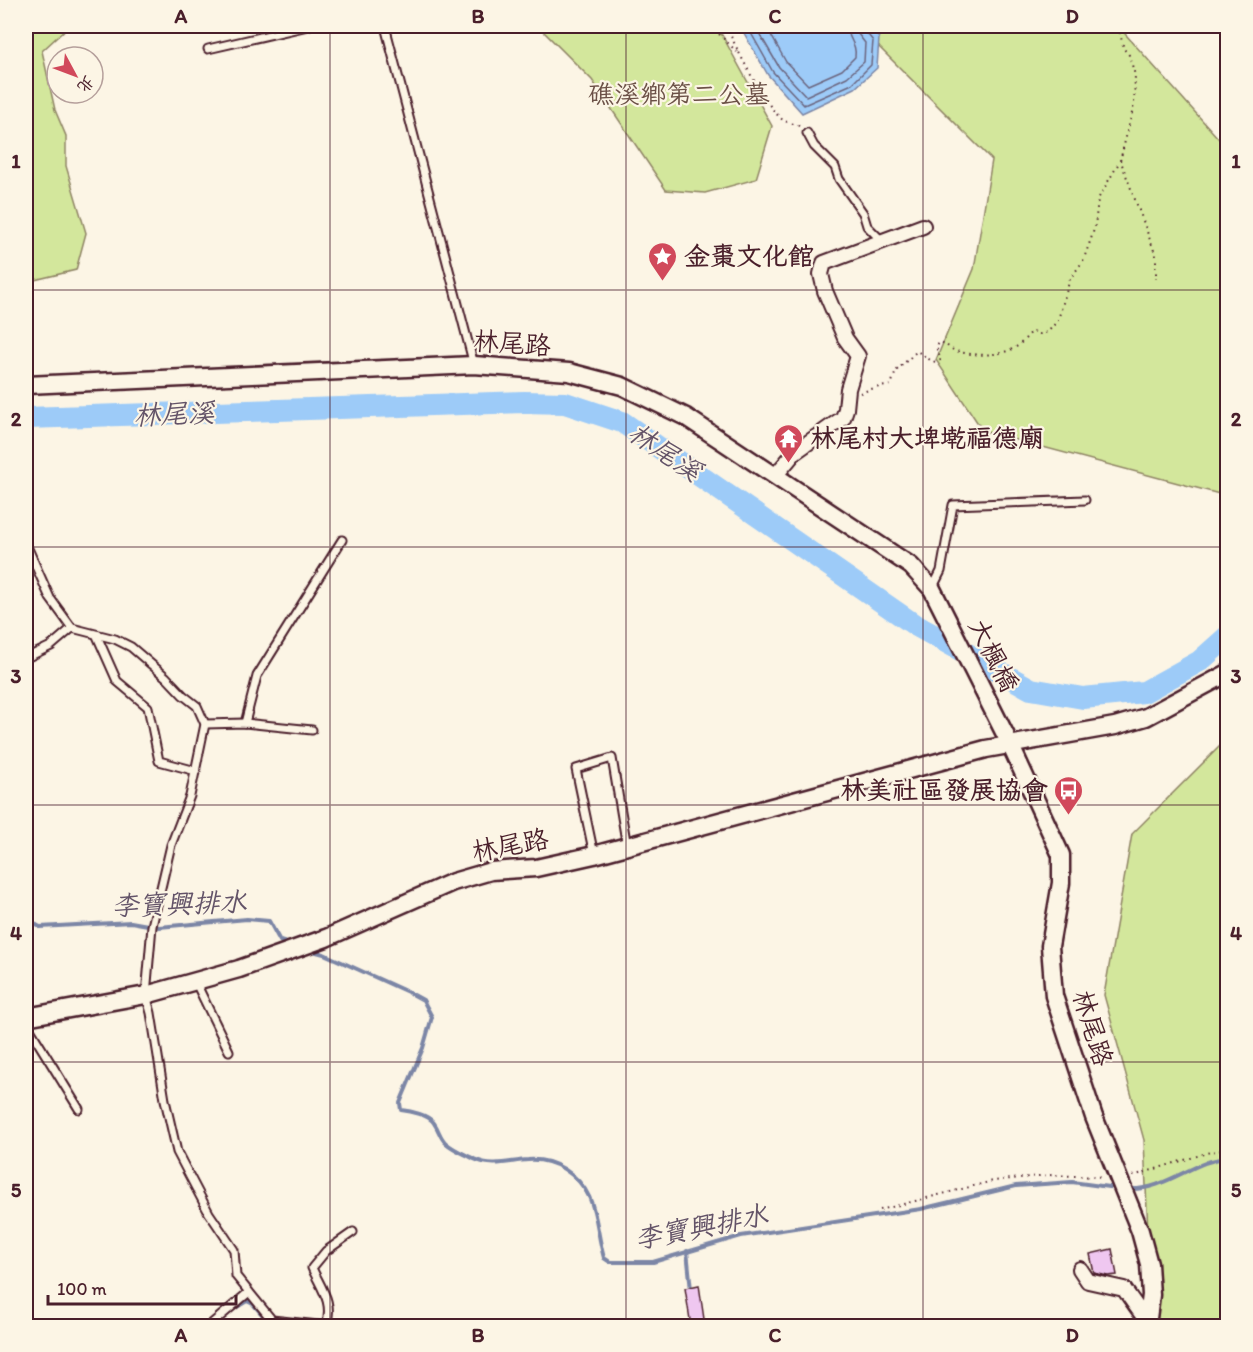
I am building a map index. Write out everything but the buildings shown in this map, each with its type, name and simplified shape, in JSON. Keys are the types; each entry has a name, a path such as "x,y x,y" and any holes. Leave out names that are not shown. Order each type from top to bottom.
{"street":[{"path":"774,476 795,452 843,418 848,389 858,357 845,338 825,291 821,268 824,263 923,226"},
{"name":"林尾路","path":"26,385 474,365 569,372 622,386 686,417 911,566 932,590"},
{"name":"大楓橋","path":"932,590 1010,744"},
{"name":"林尾路","path":"26,1017 146,995 239,969 326,938 453,882 491,871 536,868 594,855 1010,744 1115,726 1146,717 1227,673"},
{"name":"林尾路","path":"1010,744 1061,855 1061,883 1050,946 1054,996 1094,1116 1140,1231 1149,1264 1151,1295 1147,1325"},
{"path":"1080,1269 1088,1281 1124,1289 1147,1325"}],"lane":[{"path":"208,49 308,26"},
{"path":"385,26 474,365"},
{"path":"807,133 814,146 835,167 839,179 863,213 867,226 882,241"},
{"path":"932,590 941,571 953,505 1085,500"},
{"path":"246,723 257,676 342,540"},
{"path":"26,544 50,598 72,628 115,639 131,647 197,706 206,724 190,796 171,845 152,926 146,995 177,1152 209,1213 234,1250 236,1276 272,1320 327,1326 330,1316 328,1300 312,1268 326,1251 353,1232"},
{"path":"26,658 51,646 72,628"},
{"path":"97,636 117,681 148,707 159,761 196,771"},
{"path":"206,724 246,723 312,730"},
{"path":"594,855 576,768 612,758 627,847"},
{"path":"195,982 229,1051"},
{"path":"26,1023 79,1109"},
{"path":"209,1326 249,1292"}],"path":[{"path":"726,26 739,54 774,111 784,121 800,126 807,133"},
{"path":"846,409 861,392 891,385 896,371 917,351 933,362 941,360 936,347 940,342 947,344 952,350 990,355 1017,346 1033,331 1041,334 1048,332 1058,320 1070,279 1083,261 1092,239 1098,200 1120,159 1134,105 1135,75 1129,56 1124,49 1118,26"},
{"path":"719,34 739,54"},
{"path":"1120,159 1156,256 1156,279"},
{"path":"880,1210 993,1181 1048,1175 1100,1178 1117,1175 1136,1176 1210,1152 1227,1149"}],"green space":[{"path":"26,26 69,26 48,45 45,45 42,51 45,65 45,105 54,105 66,136 66,166 86,233 76,270 26,282"},
{"name":"礁溪鄉第二公墓","path":"538,26 717,26 772,126 756,179 705,193 666,190 592,80"},
{"path":"862,26 1118,26 1227,148 1227,496 983,431 936,360 974,269 992,160 880,48"},
{"path":"1227,739 1227,1326 1152,1326 1144,1140 1104,995 1132,834"}],"water":[{"path":"740,26 868,26 879,38 877,68 855,88 802,113 768,75"}],"waterway":[{"name":"林尾溪","path":"26,418 524,402 565,403 622,422 915,625 1031,689 1083,698 1144,692 1200,661 1228,636"},
{"name":"李寶興排水","path":"26,919 40,927 131,922 159,927 247,919 269,921 280,941 290,944"},
{"name":"李寶興排水","path":"309,950 324,954 423,1000 432,1017 423,1048 400,1103 401,1110 415,1112 432,1120 446,1143 481,1162 495,1164 538,1160 564,1169 584,1187 593,1209 604,1258 610,1262 653,1262 741,1236 921,1209 1016,1186 1072,1182 1116,1188"},
{"name":"李寶興排水","path":"1129,1189 1140,1189 1159,1184 1205,1163 1228,1157"},
{"path":"687,1251 691,1290"},
{"path":"232,1310 247,1301 253,1304 272,1326 275,1326"}],"place":[{"name":"金棗文化館","path":"663,282"},
{"name":"林尾村大埤墘福德廟","path":"789,464"},
{"name":"林美社區發展協會","path":"1069,816"}]}
